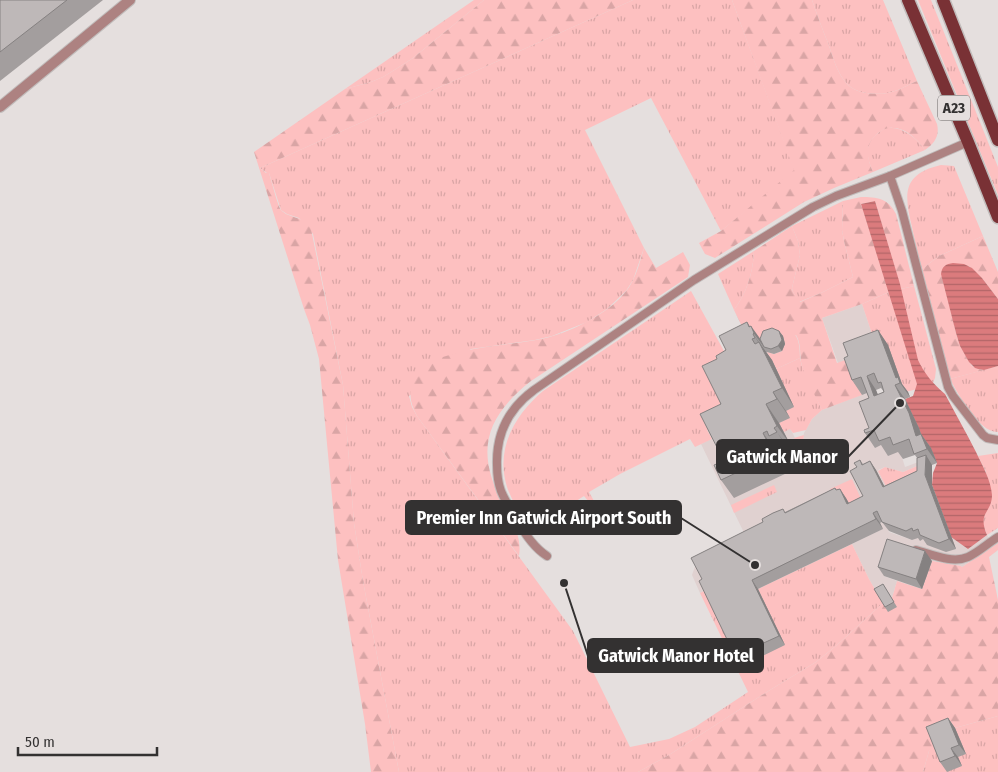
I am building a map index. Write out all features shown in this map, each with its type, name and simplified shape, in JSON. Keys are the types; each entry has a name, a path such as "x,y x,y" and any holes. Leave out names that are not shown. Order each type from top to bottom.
{"main road":[{"name":"A23","path":"908,0 998,217"},
{"name":"A23","path":"942,0 998,140"}],"street":[{"path":"0,107 130,0"}],"lane":[{"path":"547,556 535,547 524,532 499,483 498,440 506,420 518,403 694,280 798,215 836,196 890,176 968,142"},
{"path":"890,176 902,211 948,387 983,435 990,439 998,440"},
{"path":"910,548 941,557 959,559 972,555 998,536"}],"shaded area":[{"path":"875,201 900,284 918,360 929,378 945,394 976,452 990,484 991,501 984,517 984,527 987,535 968,549 951,537 932,485 933,473 937,463 926,450 905,399 913,396 917,384 861,204"},
{"path":"953,263 964,264 972,268 998,299 998,366 984,370 975,368 969,362 960,346 941,274 945,266"},
{"path":"862,304 877,349 838,363 822,318"},
{"path":"736,343 764,344 794,407 790,418 790,428 798,444 791,459 810,468 803,455 802,447 804,433 812,419 822,410 871,391 875,447 884,444 900,451 905,467 921,461 922,464 903,472 885,467 878,470 887,488 858,511 852,479 836,501 700,593 692,575 696,564 748,541 701,444 711,439 707,430 723,422 735,371 724,350"},
{"path":"884,521 889,532 912,540 918,537 956,549 951,537 968,548 987,535 993,546 962,567 932,561 894,548 884,576 897,581 892,598 883,603 852,544 882,529 880,523"}],"green space":[{"path":"474,0 484,0 413,58 383,77 345,89"},
{"path":"484,0 633,0 260,168 269,173 281,210 304,221 311,229 343,385 354,523 399,772 371,772 338,560 319,359 310,325 254,152 345,89 383,77 413,58"},
{"path":"633,0 732,0 795,171 721,231 651,98 585,130 644,248 633,280 626,291 607,309 587,322 552,336 535,340 471,349 409,396 412,407 573,631 630,747 669,739 695,727 748,692 700,593 706,590 758,589 852,544 883,603 816,662 669,755 638,772 399,772 354,523 343,385 313,234 299,218 281,210 269,173 260,168"},
{"path":"732,0 812,0 836,65 848,85 862,92 883,94 917,81 937,124 938,132 934,142 925,150 907,132 902,130 887,128 878,133 870,142 868,151 869,162 873,172 804,202 715,258 705,254 699,243 721,231 794,170"},
{"path":"812,0 883,0 917,81 883,94 862,92 848,85 836,65"},
{"path":"918,0 931,0 998,167 998,195"},
{"path":"886,128 898,129 908,133 925,150 873,172 868,158 868,147 870,141"},
{"path":"941,165 954,166 983,236 939,256 922,269 909,215 907,195 913,180 919,174"},
{"path":"861,197 872,197 882,200 896,214 914,286 901,289 875,201 861,204 889,292 822,318 837,363 853,357 854,372 862,395 822,410 802,366 796,335 747,337 734,310 748,282 754,251 792,226 798,241 800,255 792,288 800,302 853,277 842,230 843,201"},
{"path":"843,201 842,230 853,277 799,302 792,288 800,255 798,241 792,226"},
{"path":"861,204 901,289 914,286 936,369 932,385 906,392 877,349 862,304 889,292"},
{"path":"983,236 998,272 998,299 982,278 969,266 944,282 960,346 972,366 984,370 950,379 922,269 939,256"},
{"path":"644,248 656,268 683,252 690,265 688,277 531,381 515,395 494,423 487,453 489,469 495,487 516,530 520,549 519,556 417,416 411,398 414,380 425,365 440,358 471,350 549,337 568,331 593,318 613,305 629,287"},
{"path":"754,251 748,282 734,310 718,274"},
{"path":"691,291 735,371 727,413 723,422 707,430 712,439 695,447 690,439 620,474 589,492 594,501 589,502 584,496 570,505 539,532 531,532 522,519 511,496 504,473 506,446 516,422 533,400 543,391"},
{"path":"773,326 787,328 792,331 798,339 800,351 800,358 776,369 767,352 774,354 782,351 747,337"},
{"path":"800,358 822,410 812,419 806,430 793,433 790,429 784,432 779,423 789,418 776,369"},
{"path":"998,366 998,432 991,431 977,420 964,403 950,379"},
{"path":"804,435 804,452 810,468 798,474 791,460 793,458 789,449 798,444 794,438"},
{"path":"998,453 998,528 987,535 983,524 988,507 986,472 978,456"},
{"path":"922,464 924,468 887,488 878,471 885,467 903,472"},
{"path":"852,479 862,501 858,511 836,501 830,489"},
{"path":"774,485 777,492 734,513 731,505"},
{"path":"998,543 998,550 989,557 998,600 998,716 955,728 933,737 937,747 929,751 923,772 638,772 669,755 816,662 883,603 892,598 897,581 922,589 932,561 962,567"},
{"path":"998,716 998,772 923,772 929,751 955,728"}],"building":[{"path":"0,0 67,0 0,52"},
{"path":"747,322 754,333 755,338 752,339 755,344 759,342 782,388 773,392 777,399 766,404 777,426 774,428 777,432 769,436 767,431 763,433 774,455 721,480 714,465 724,461 700,414 721,404 702,366 717,359 716,356 726,350 719,336"},
{"path":"772,328 779,331 782,340 778,346 771,349 764,347 760,339 763,331"},
{"path":"878,330 896,378 898,377 900,383 895,385 909,413 916,436 921,434 927,449 914,454 909,439 893,445 890,437 879,441 874,430 865,433 864,430 869,428 859,402 869,398 861,377 852,380 844,358 848,356 843,343","holes":["874,373 878,383 881,382 884,392 874,396 867,376"]},
{"path":"926,455 925,475 949,539 939,543 920,535 918,529 913,531 912,528 906,531 882,522 877,511 873,513 876,519 752,580 779,636 735,656 699,581 702,579 691,558 763,522 762,519 773,513 783,509 785,513 835,488 836,490 840,489 847,504 863,496 850,471 857,467 854,463 860,460 862,465 870,461 883,487 917,471 917,458"},
{"path":"887,539 925,551 916,579 878,567"},
{"path":"883,584 894,602 885,607 874,589"},
{"path":"948,718 959,745 951,748 955,756 940,762 926,727"}],"place":[{"name":"Gatwick Manor","path":"900,403"},
{"name":"Premier Inn Gatwick Airport South","path":"755,565"},
{"name":"Gatwick Manor Hotel","path":"564,583"}]}
